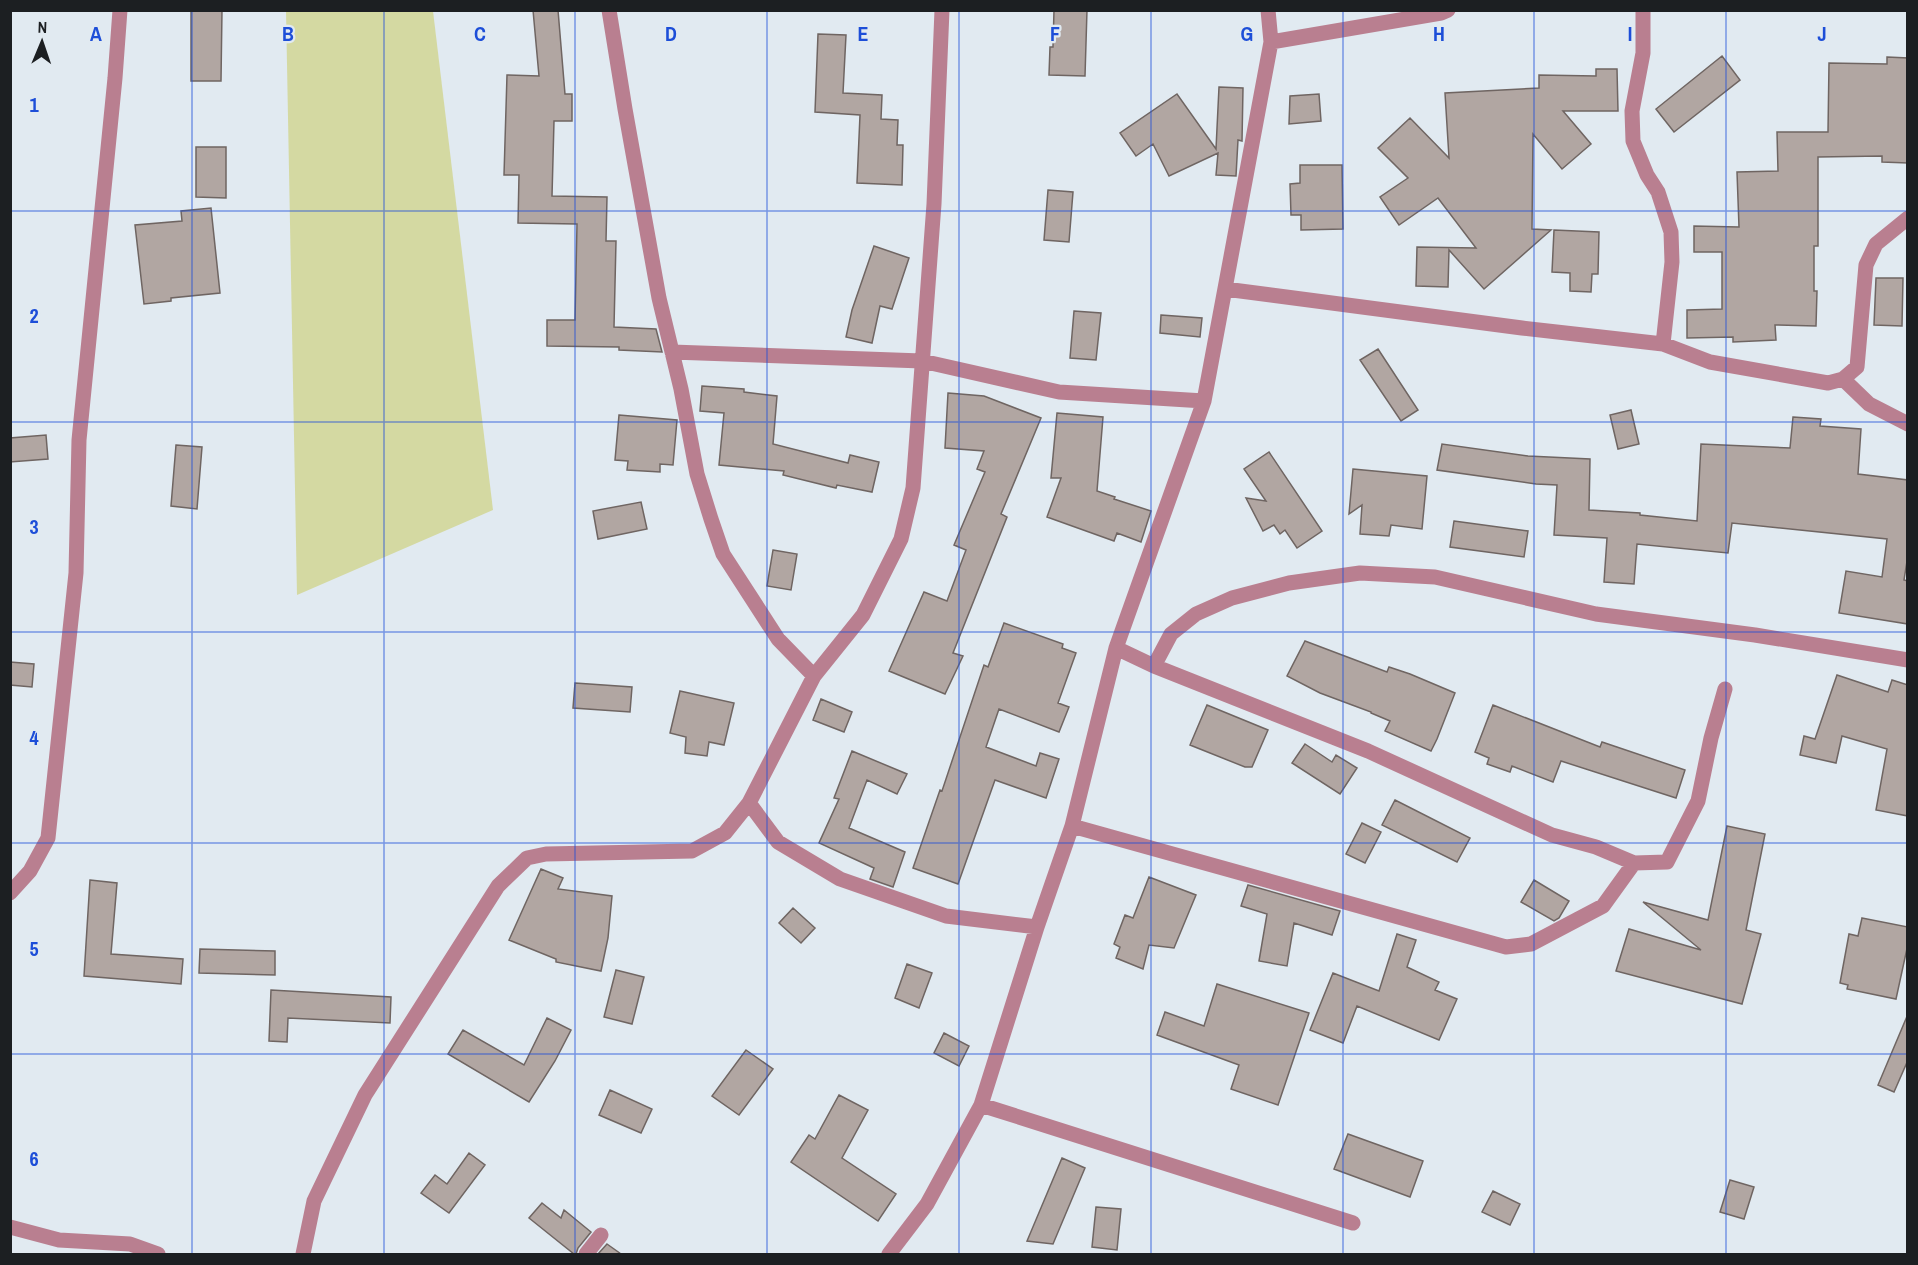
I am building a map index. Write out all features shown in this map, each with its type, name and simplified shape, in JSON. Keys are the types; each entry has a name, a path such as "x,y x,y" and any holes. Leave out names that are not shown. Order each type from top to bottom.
{"street":[{"path":"10,892 30,871 48,838 76,573 79,440 120,10"},
{"path":"609,10 659,298 681,388 698,474 723,554 778,639 814,676"},
{"path":"303,1254 314,1201 365,1095 498,886 526,858 546,854 692,851 725,833 749,802 814,676 863,615 901,539 913,488 934,204 942,10"},
{"path":"889,1254 927,1204 981,1105 1037,927 1072,826 1116,648 1204,401 1271,42 1268,10"},
{"path":"1271,42 1448,10"},
{"path":"1643,10 1643,53 1632,111 1633,141 1647,175 1658,192 1671,232 1672,262 1663,344"},
{"path":"1225,289 1533,330 1663,344 1710,362 1828,383 1843,379 1857,367 1866,264 1876,244 1908,218"},
{"path":"672,352 922,361 1059,392 1204,401"},
{"path":"1843,379 1869,404 1908,424"},
{"path":"1154,666 1171,634 1196,614 1232,598 1288,583 1360,573 1435,578 1596,614 1755,635 1908,660"},
{"path":"1116,648 1154,666 1368,751 1552,835 1596,847 1634,863 1667,862 1698,801 1711,738 1725,689"},
{"path":"749,802 778,842 840,879 946,916 1037,927"},
{"path":"1072,826 1506,947 1531,944 1603,906 1634,863"},
{"path":"981,1105 1353,1223"},
{"path":"10,1227 59,1240 130,1244 158,1254"},
{"path":"586,1254 601,1236"}],"green space":[{"path":"286,11 433,11 493,510 297,595"}],"building":[{"path":"191,10 222,10 221,81 191,81"},
{"path":"533,10 558,10 565,94 572,94 572,121 554,121 552,196 607,197 606,241 616,241 614,327 656,329 662,352 619,350 619,347 547,346 547,320 575,320 577,224 518,223 519,175 504,175 507,75 539,76"},
{"path":"1054,10 1087,10 1085,76 1049,75 1050,47 1053,47"},
{"path":"818,34 846,35 843,93 882,95 881,119 898,120 897,145 903,145 902,185 857,183 860,115 815,112"},
{"path":"1722,56 1740,80 1674,132 1656,109"},
{"path":"1887,57 1908,58 1908,163 1882,162 1882,156 1818,157 1818,246 1814,246 1814,291 1817,291 1816,326 1775,325 1776,340 1733,342 1733,337 1687,338 1687,310 1722,309 1722,252 1694,252 1694,226 1739,227 1737,172 1778,171 1777,132 1828,132 1829,63 1887,64"},
{"path":"1596,69 1617,69 1618,111 1563,111 1591,144 1562,169 1533,134 1532,229 1551,230 1484,289 1449,250 1448,287 1416,286 1417,247 1476,248 1438,198 1399,225 1380,197 1408,178 1378,148 1410,118 1449,158 1445,93 1539,88 1539,75 1596,76"},
{"path":"1219,87 1243,88 1242,141 1238,140 1236,176 1216,175 1218,153 1169,176 1153,144 1136,156 1120,133 1177,94 1216,149"},
{"path":"1319,94 1321,121 1289,124 1290,96"},
{"path":"196,147 226,147 226,198 196,197"},
{"path":"1300,165 1342,165 1343,229 1301,230 1301,215 1291,215 1290,184 1300,183"},
{"path":"1048,190 1073,192 1069,242 1044,240"},
{"path":"211,208 220,293 171,298 171,301 144,304 135,225 182,221 181,211"},
{"path":"1554,230 1599,232 1598,274 1592,274 1591,292 1570,291 1570,273 1552,272"},
{"path":"874,246 909,258 892,309 880,306 872,343 846,337 852,310"},
{"path":"1876,278 1903,278 1902,326 1874,325"},
{"path":"1074,311 1101,313 1096,360 1070,358"},
{"path":"1161,315 1202,318 1200,337 1160,333"},
{"path":"1378,349 1418,410 1401,421 1360,360"},
{"path":"702,386 744,389 744,392 777,396 773,444 848,463 850,455 879,462 872,492 837,485 836,488 783,475 784,471 719,465 724,413 700,411"},
{"path":"948,393 984,396 1041,418 1001,514 1007,517 953,653 963,656 945,694 889,671 924,592 947,601 966,550 954,545 985,472 977,469 984,451 945,448"},
{"path":"1631,410 1639,444 1618,449 1610,415"},
{"path":"1057,413 1103,417 1097,491 1151,511 1141,542 1117,533 1114,541 1047,517 1061,478 1051,478"},
{"path":"619,415 677,420 673,465 660,464 660,472 627,470 628,461 615,460"},
{"path":"1793,417 1821,419 1820,426 1861,429 1858,474 1908,480 1908,555 1904,580 1908,581 1908,624 1839,613 1846,571 1882,577 1887,539 1732,523 1728,553 1637,544 1634,584 1604,582 1607,538 1554,535 1557,485 1437,470 1442,444 1528,456 1590,459 1589,510 1640,513 1640,515 1697,521 1701,444 1790,448"},
{"path":"46,435 48,459 10,462 10,438"},
{"path":"176,445 202,447 197,509 171,506"},
{"path":"1269,452 1322,531 1297,548 1285,530 1280,534 1274,525 1263,531 1246,498 1266,501 1244,469"},
{"path":"1353,469 1427,476 1422,529 1391,525 1389,536 1360,534 1362,505 1349,514"},
{"path":"641,502 647,529 598,539 593,511"},
{"path":"1454,521 1528,531 1524,557 1450,547"},
{"path":"773,550 797,554 791,590 767,586"},
{"path":"1004,623 1063,644 1062,648 1076,653 1058,703 1069,707 1059,732 999,709 986,747 1036,766 1040,753 1059,759 1046,798 995,780 958,884 913,868 940,790 942,791 984,665 988,667"},
{"path":"1305,641 1387,672 1389,667 1410,674 1455,693 1431,751 1385,731 1390,721 1320,693 1287,676"},
{"path":"10,662 34,664 32,687 10,685"},
{"path":"1837,675 1888,692 1892,680 1908,685 1908,816 1876,810 1887,749 1842,736 1836,763 1800,755 1804,736 1815,739"},
{"path":"575,683 632,687 630,712 573,708"},
{"path":"680,691 734,703 724,745 709,742 707,756 685,753 686,737 670,733"},
{"path":"821,699 852,712 844,732 813,720"},
{"path":"1207,705 1268,730 1252,767 1245,767 1190,745"},
{"path":"1493,705 1600,747 1602,742 1685,770 1676,798 1561,761 1553,782 1512,766 1510,772 1487,764 1489,758 1475,752"},
{"path":"1305,744 1332,762 1336,755 1357,768 1340,794 1292,763"},
{"path":"852,751 907,774 897,794 867,780 849,828 905,852 893,887 870,879 874,868 819,843 839,799 834,798"},
{"path":"1395,800 1470,838 1457,862 1382,825"},
{"path":"1362,823 1381,832 1365,863 1346,854"},
{"path":"1727,826 1765,834 1746,930 1761,934 1742,1004 1616,971 1629,929 1701,950 1643,902 1708,920"},
{"path":"541,869 563,878 558,889 612,896 608,938 601,971 556,962 556,959 509,940"},
{"path":"1149,877 1196,895 1174,948 1149,945 1143,969 1116,958 1120,947 1114,944 1125,915 1133,918"},
{"path":"90,880 117,883 111,954 183,959 181,984 84,976"},
{"path":"1534,880 1569,901 1559,918 1554,921 1521,902"},
{"path":"1248,885 1340,911 1332,935 1294,923 1287,966 1259,961 1267,914 1241,906"},
{"path":"793,908 815,928 801,943 779,923"},
{"path":"1862,918 1908,927 1908,944 1896,999 1847,989 1848,985 1840,983 1849,934 1858,936"},
{"path":"1397,934 1416,940 1407,967 1439,982 1435,990 1457,999 1439,1040 1357,1006 1343,1043 1310,1030 1333,973 1379,991"},
{"path":"200,949 275,951 275,975 199,973"},
{"path":"907,964 932,973 919,1008 895,998"},
{"path":"616,970 644,977 632,1024 604,1017"},
{"path":"1217,984 1309,1013 1278,1105 1231,1089 1239,1065 1157,1035 1165,1012 1204,1026"},
{"path":"271,990 391,997 390,1023 288,1018 287,1042 269,1041"},
{"path":"1908,1014 1908,1060 1894,1092 1878,1085"},
{"path":"547,1018 571,1030 529,1102 448,1054 463,1030 524,1065"},
{"path":"944,1033 969,1046 959,1066 934,1053"},
{"path":"746,1050 773,1069 739,1115 712,1096"},
{"path":"610,1090 652,1109 641,1133 599,1115"},
{"path":"839,1095 868,1110 842,1158 896,1194 878,1221 791,1162 809,1135 815,1139"},
{"path":"1348,1134 1423,1161 1410,1197 1334,1169"},
{"path":"469,1153 485,1165 449,1213 421,1193 435,1175 447,1184"},
{"path":"1062,1158 1085,1168 1053,1244 1027,1241"},
{"path":"1730,1180 1754,1187 1744,1219 1720,1212"},
{"path":"1493,1191 1520,1204 1510,1225 1482,1212"},
{"path":"542,1203 561,1218 564,1210 591,1232 576,1254 529,1218"},
{"path":"1096,1207 1121,1209 1117,1250 1092,1247"},
{"path":"607,1244 621,1254 598,1254"}]}
